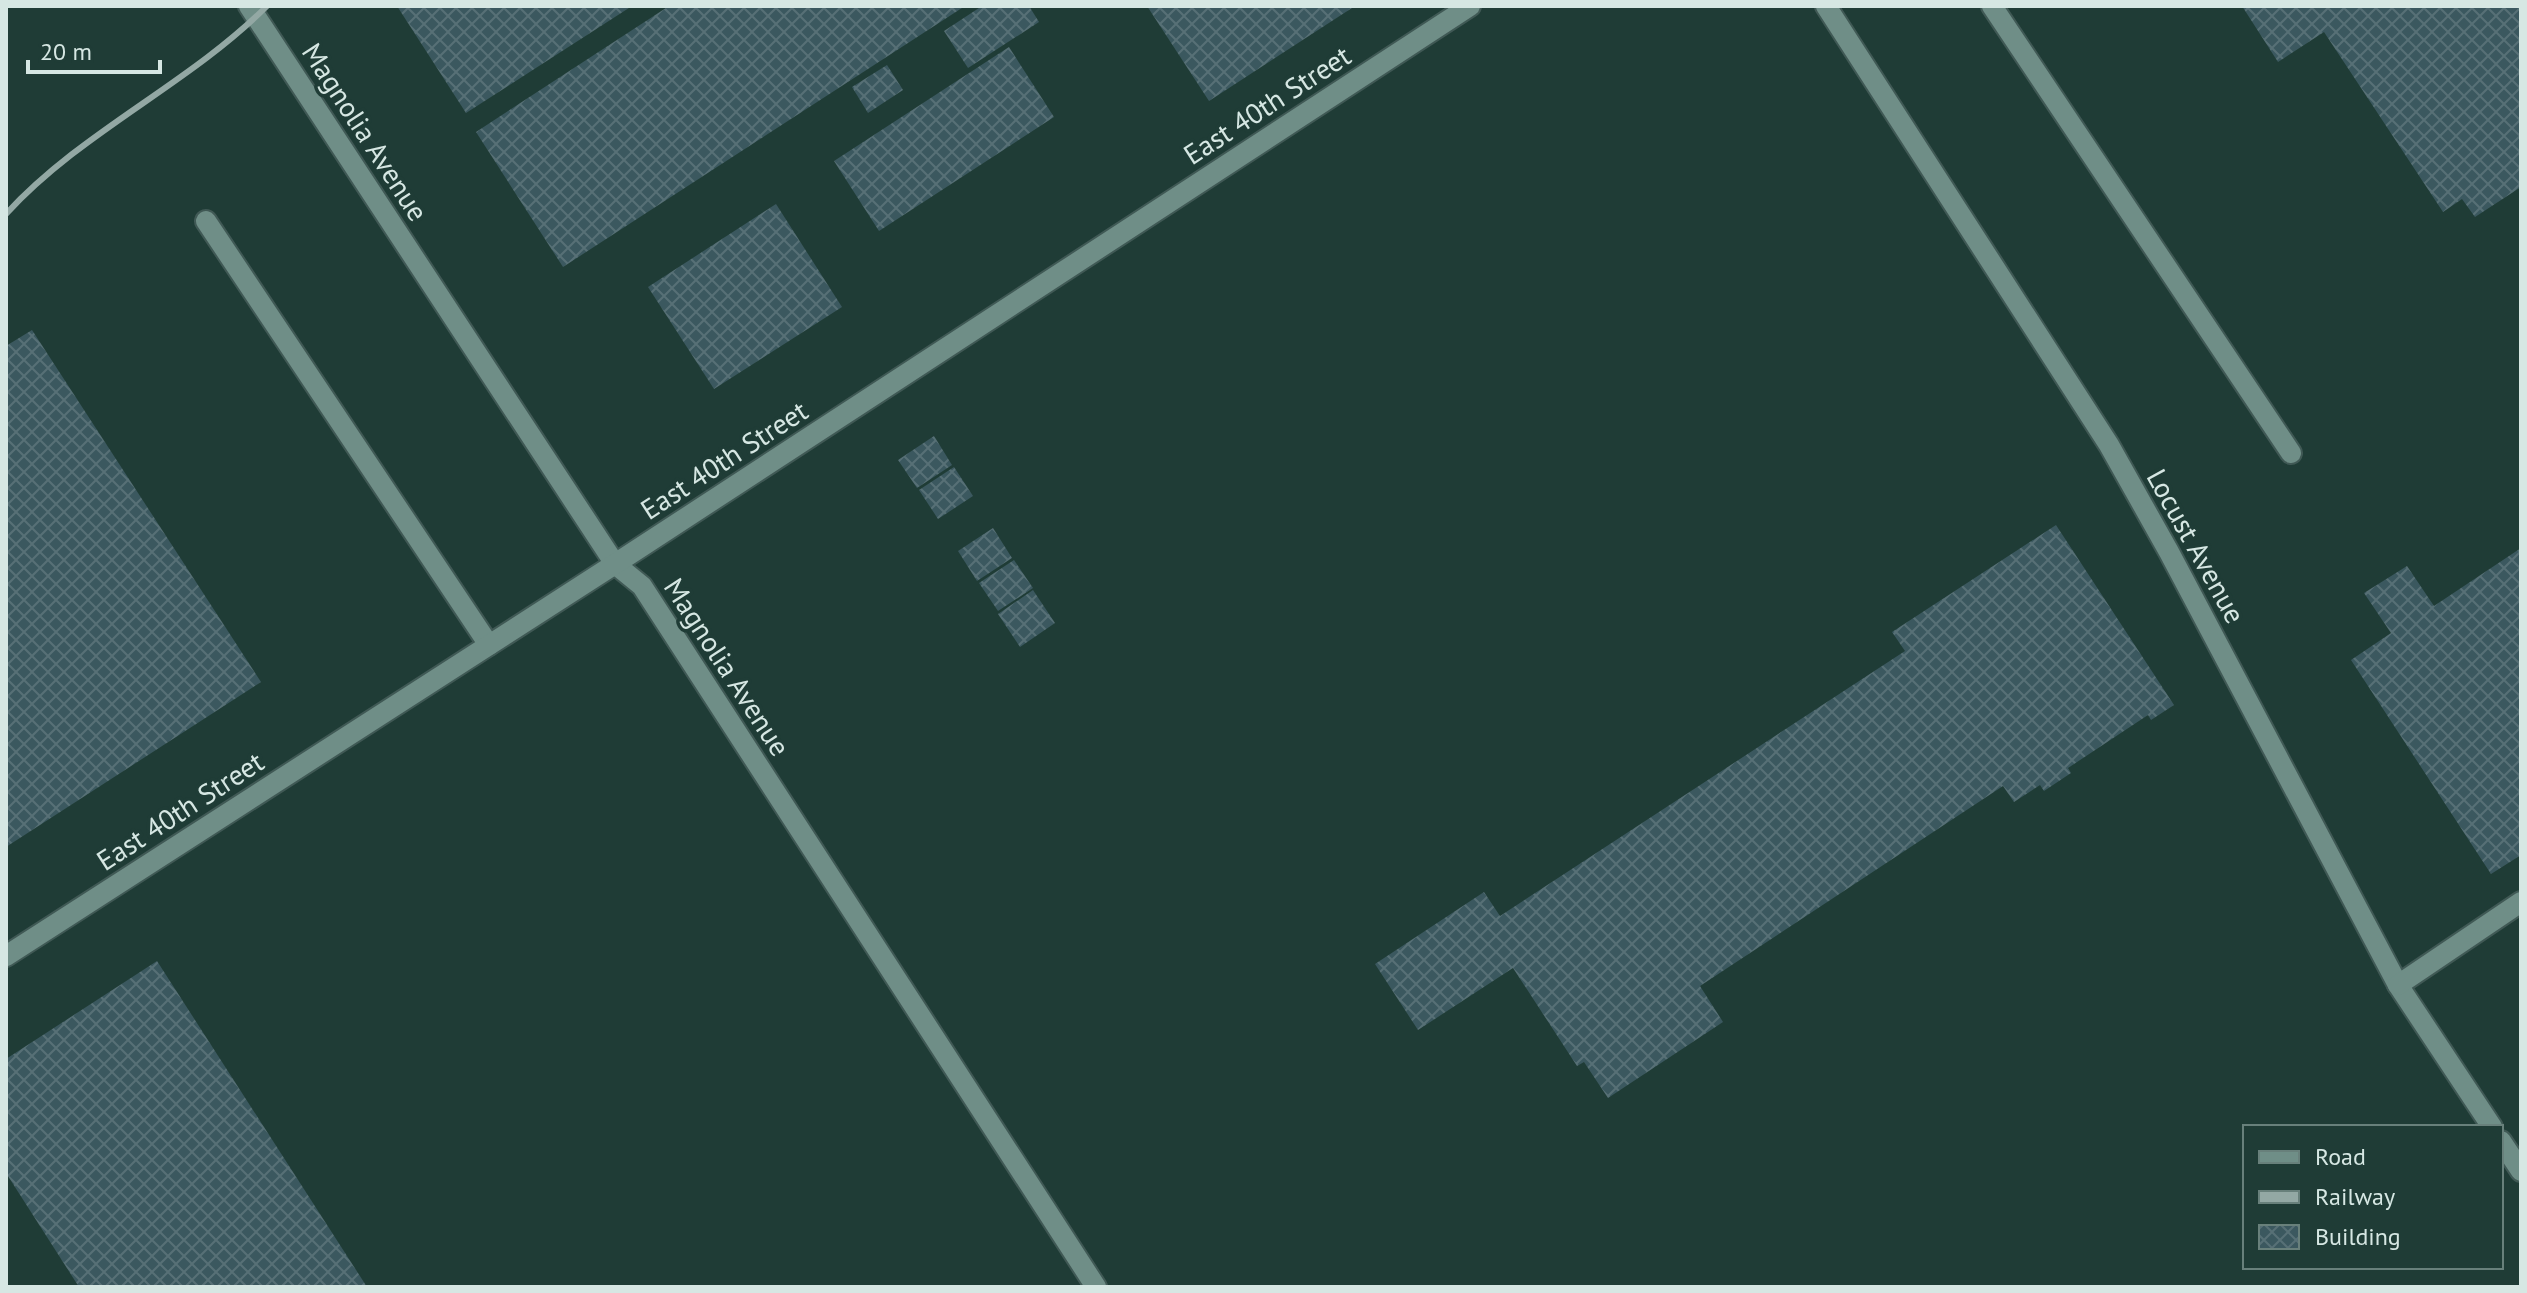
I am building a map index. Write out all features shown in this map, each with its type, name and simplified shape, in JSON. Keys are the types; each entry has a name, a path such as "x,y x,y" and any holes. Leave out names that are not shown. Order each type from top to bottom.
{"street":[{"name":"Magnolia Avenue","path":"249,6 615,564 642,586 1096,1287"},
{"name":"East 40th Street","path":"6,956 615,564 1470,6"},
{"name":"Locust Avenue","path":"1826,6 2109,445 2169,552 2398,985 2491,1125"},
{"path":"1992,6 2291,453"},
{"path":"206,221 489,645"},
{"path":"2398,985 2521,902"},
{"path":"2503,1144 2521,1171"}],"building":[{"path":"397,6 632,6 466,113"},
{"path":"669,6 965,6 563,267 476,132"},
{"path":"982,6 1029,6 1039,22 968,68 944,31"},
{"path":"1147,6 1355,6 1209,101"},
{"path":"2242,6 2521,6 2521,187 2475,217 2462,199 2443,212 2324,32 2278,62"},
{"path":"1009,47 1054,117 879,231 834,161"},
{"path":"887,65 903,90 868,113 852,87"},
{"path":"776,204 842,307 714,389 648,287"},
{"path":"32,330 261,682 6,847 6,346"},
{"path":"934,436 952,465 917,488 898,460"},
{"path":"954,467 973,496 938,519 919,490"},
{"path":"2056,525 2174,705 2151,720 2148,715 2068,768 2071,773 2044,791 2040,785 2014,802 2003,786 1700,986 1723,1022 1608,1098 1584,1062 1577,1066 1513,968 1418,1030 1375,964 1484,892 1500,916 1905,651 1892,632"},
{"path":"993,528 1012,558 977,581 958,551"},
{"path":"2521,548 2521,855 2491,874 2351,660 2391,633 2364,593 2407,566 2434,606"},
{"path":"1014,560 1033,588 998,611 979,583"},
{"path":"1033,590 1055,623 1020,647 998,614"},
{"path":"157,961 367,1287 79,1287 6,1173 6,1059"}],"railway":[{"path":"6,214 68,158 204,60 267,6"}]}
